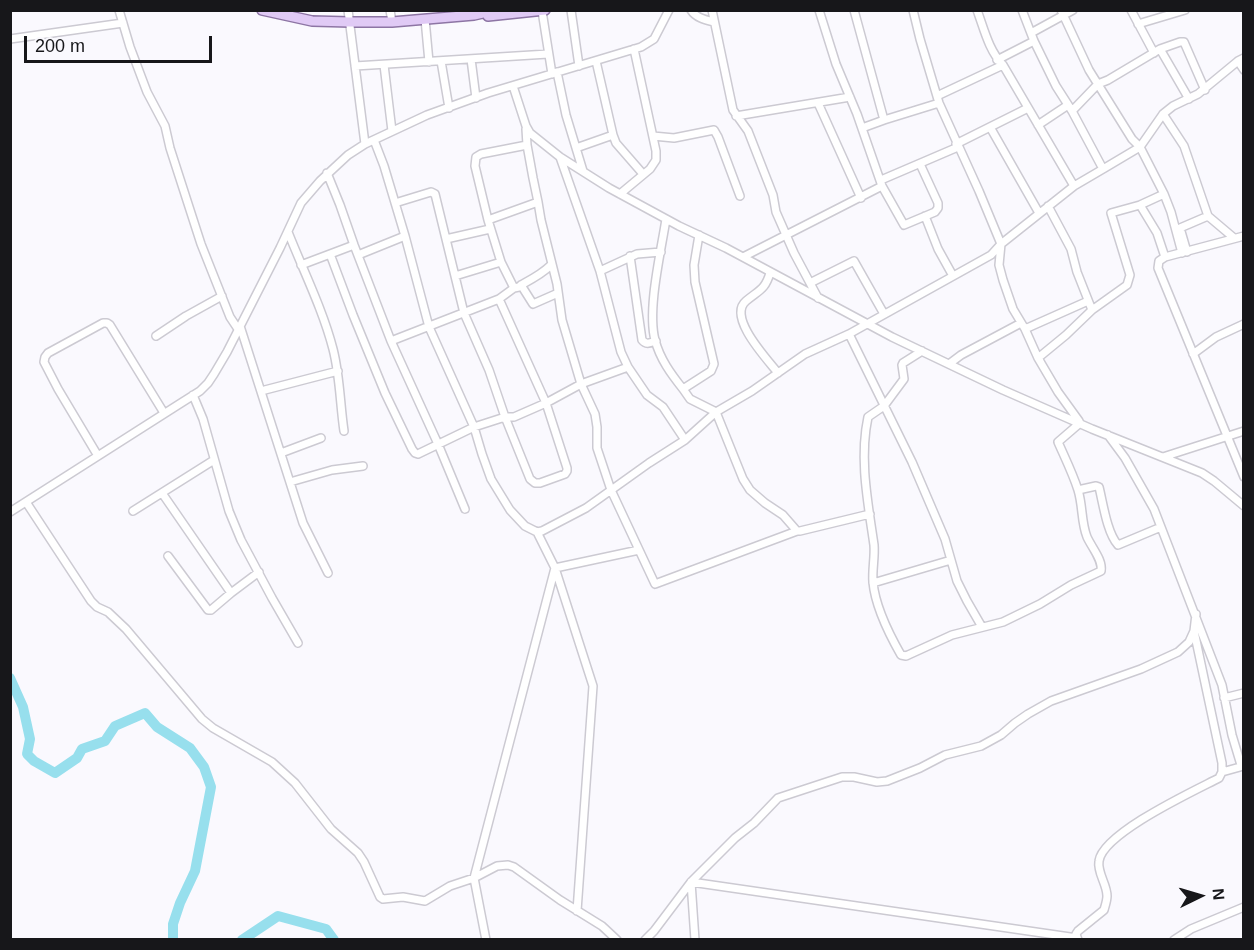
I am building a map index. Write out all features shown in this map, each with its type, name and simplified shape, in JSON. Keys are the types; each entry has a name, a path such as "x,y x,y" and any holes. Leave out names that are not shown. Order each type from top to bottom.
{"main road":[{"path":"262,10 312,21 350,22 392,22 431,16 485,16 544,11"},
{"path":"474,15 496,10"}],"street":[{"path":"119,10 147,92 165,126 198,234 230,317 239,328 303,523 328,573"},
{"path":"311,10 312,21"},
{"path":"348,10 365,144"},
{"path":"390,10 392,22"},
{"path":"571,10 579,66"},
{"path":"10,512 193,395 208,383 239,328 301,203 327,173 348,155 365,144 421,117 649,43 654,39 669,10"},
{"path":"691,10 694,14 714,22"},
{"path":"712,10 733,110 748,131 773,195 776,212 794,253 818,298"},
{"path":"819,10 836,64 882,183 904,225 935,212 938,208 938,203 920,164"},
{"path":"854,10 884,120"},
{"path":"913,10 938,100 1001,244 999,265 1013,309 1038,358 1080,423"},
{"path":"976,10 992,51 1074,186"},
{"path":"1022,10 1030,33 1056,86 1103,169"},
{"path":"1030,33 1062,13 1073,10"},
{"path":"1131,10 1189,99"},
{"path":"1138,24 1185,10"},
{"path":"544,11 549,54 583,172"},
{"path":"1062,13 1089,70 1132,139 1140,147 1164,194 1184,252"},
{"path":"429,62 431,16"},
{"path":"10,39 123,23"},
{"path":"862,128 938,100 1034,41"},
{"path":"1038,126 1070,108 1098,84 1157,51 1180,42 1184,42 1205,90"},
{"path":"620,194 650,169 656,160 634,49"},
{"path":"356,66 549,54"},
{"path":"471,59 476,98"},
{"path":"537,532 586,508 685,440 716,412 752,391 805,354 849,334 991,255 1001,244 1074,186 1140,147 1163,114 1173,106 1205,90 1241,59 1244,70"},
{"path":"441,61 449,108"},
{"path":"596,61 616,143 643,174"},
{"path":"384,64 392,131"},
{"path":"513,86 530,133 560,157 620,194 818,298 1003,390 1202,473 1244,506"},
{"path":"736,116 850,98"},
{"path":"818,103 861,198"},
{"path":"743,257 861,198 882,183 1028,108"},
{"path":"1163,114 1184,146 1208,216 1241,238"},
{"path":"526,126 527,145 541,220 555,275 562,320 581,384 595,414 597,448 611,490 655,584 797,531 870,514"},
{"path":"990,127 1039,213"},
{"path":"653,136 674,138 714,130 740,196"},
{"path":"576,148 613,135"},
{"path":"374,140 395,203 429,327 474,427 491,479 510,510 525,526 537,532 555,568 593,686 577,911"},
{"path":"527,145 480,154 476,157 475,166 490,229 501,262 533,304 558,293"},
{"path":"560,157 600,271 621,352 628,367 648,395 663,408 685,440"},
{"path":"327,173 391,341 465,509"},
{"path":"395,203 433,192 435,194 464,313 489,370 530,479 535,483 540,483 565,474 567,471 546,403 500,299"},
{"path":"1038,358 1092,310 1129,282 1130,275 1111,213 1140,205 1164,194"},
{"path":"488,220 538,202"},
{"path":"1140,205 1166,257"},
{"path":"1048,206 1071,249 1092,310"},
{"path":"924,216 953,276"},
{"path":"1184,252 1180,228 1208,216"},
{"path":"666,219 653,309 654,332 661,357 669,373 690,399 716,412 743,480 750,490 783,515 797,531"},
{"path":"446,239 490,229"},
{"path":"288,232 326,325 338,371 344,431"},
{"path":"683,389 711,371 714,364 695,282 694,265 699,235"},
{"path":"358,255 405,237"},
{"path":"1241,238 1166,257 1159,261 1158,268 1244,477"},
{"path":"301,265 354,245"},
{"path":"600,271 630,256 661,252"},
{"path":"330,254 385,393 415,453 418,454 474,427 505,417 514,417 581,384 628,367"},
{"path":"630,256 642,340 648,344 656,341"},
{"path":"810,283 854,261 884,314"},
{"path":"455,276 501,262"},
{"path":"391,341 500,299 543,273 551,265"},
{"path":"770,273 763,289 743,302 740,309 747,333 778,373"},
{"path":"156,336 222,296"},
{"path":"949,364 961,355 1023,326 1088,301"},
{"path":"98,456 44,362 48,353 103,323 110,324 164,413"},
{"path":"1192,354 1216,337 1244,324"},
{"path":"849,334 912,462 945,539 962,591 982,627"},
{"path":"922,351 903,363 904,379 884,406 868,417 865,434 864,465 874,546 873,583 884,623 903,656 952,635 1003,622 1101,571 1100,561 1083,525 1078,490 1058,442 1080,423"},
{"path":"261,391 338,371"},
{"path":"193,395 203,419 229,511 259,573 298,644"},
{"path":"1163,457 1244,431"},
{"path":"1108,435 1125,458 1154,509 1222,685 1232,735 1242,761 1240,767 1222,772"},
{"path":"281,453 321,438"},
{"path":"133,511 214,460"},
{"path":"290,482 363,466"},
{"path":"1078,490 1099,487 1107,520 1114,540 1118,544 1161,527"},
{"path":"162,493 231,592"},
{"path":"26,502 91,601 108,612 126,630 202,719 213,728 272,762 295,783 331,829 358,853 380,897 383,899 403,897 425,901 450,886 474,878 497,866 508,865 603,926 617,939"},
{"path":"555,568 639,550"},
{"path":"168,556 208,610 259,573"},
{"path":"873,583 951,560"},
{"path":"486,939 474,878 555,568"},
{"path":"691,882 1077,939 1078,931 1104,910 1107,894 1098,862 1116,837 1141,819 1219,778 1222,772 1194,632 1196,614"},
{"path":"645,939 654,931 691,882 778,798 842,777 877,782 887,781 945,755 981,746 1001,735 1028,714 1052,701 1172,656 1189,642 1194,632"},
{"path":"1224,698 1244,693"},
{"path":"691,882 694,939"},
{"path":"1174,939 1191,929 1244,907"}],"waterway":[{"path":"10,678 23,707 30,739 27,754 34,761 55,773 77,758 82,749 105,741 115,726 145,713 157,727 190,748 204,767 211,787 195,871 173,924 173,940"},
{"path":"242,940 278,916 326,929 334,940"}]}
